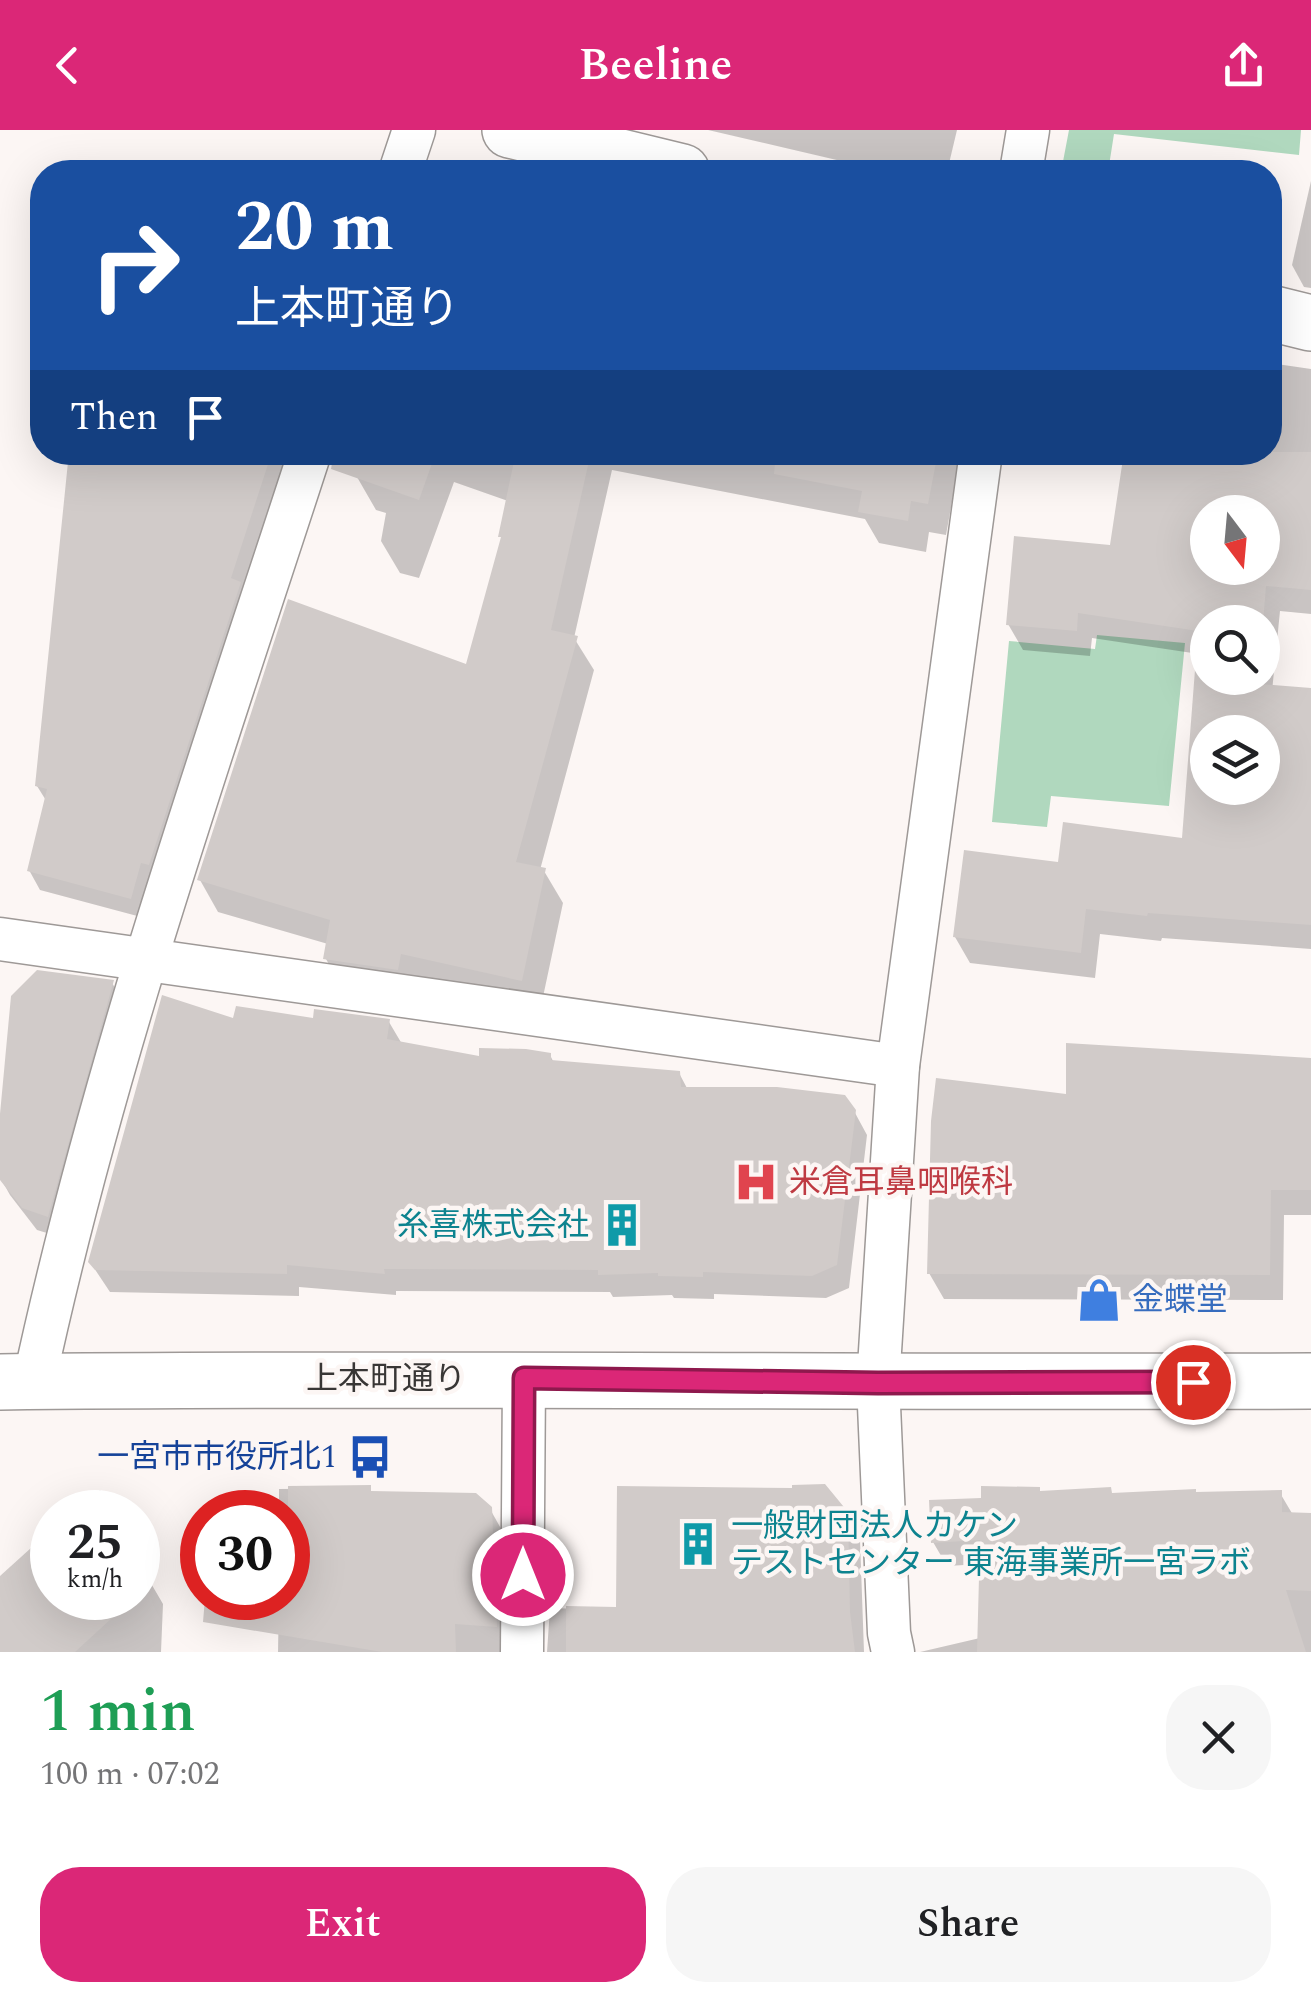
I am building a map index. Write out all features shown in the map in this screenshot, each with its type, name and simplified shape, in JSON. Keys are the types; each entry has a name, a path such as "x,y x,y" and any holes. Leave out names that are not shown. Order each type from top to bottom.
{"main road":[{"path":"510,130 633,160"},
{"path":"1282,316 1311,322"},
{"name":"上本町通り","path":"17,1382 524,1378 878,1383 1311,1381"}],"street":[{"path":"404,160 414,130"},
{"path":"1023,160 1028,130"},
{"path":"17,1382 57,1276 146,959 306,465"},
{"path":"893,1652 878,1383 898,1066 978,465"},
{"path":"0,938 898,1066"},
{"path":"522,1652 524,1378"}],"green space":[{"path":"1069,130 1301,130 1299,155 1114,134 1110,160 1063,160"},
{"path":"1097,635 1185,643 1169,806 1051,796 1047,827 992,822 1009,641 1095,649"}],"building":[{"path":"1282,452 1311,452 1311,590 1266,586 1264,605 1190,605 1190,630 1078,613 1077,631 1006,625 1014,536 1110,545 1122,465 1282,465"},
{"path":"68,465 268,465 231,578 241,582 149,865 141,863 131,899 27,871 47,789 35,786"},
{"path":"332,465 431,465 419,500 331,469"},
{"path":"513,465 588,465 551,630 578,636 516,862 546,868 522,981 401,954 398,970 323,959 330,920 197,880 288,599 466,664"},
{"path":"775,465 936,465 928,504 911,501 908,521 858,512 862,491 774,474"},
{"path":"1280,686 1311,688 1311,925 1086,909 1081,953 953,937 964,850 1058,862 1063,822 1182,838 1190,734 1190,805 1280,805 1280,715 1192,715 1193,695 1280,695"},
{"path":"37,970 114,980 48,1217 22,1208 0,1180 0,1114 11,996"},
{"path":"162,995 233,1018 236,1006 313,1018 314,1009 390,1019 387,1039 479,1056 479,1048 526,1049 551,1053 551,1060 680,1071 681,1087 777,1087 845,1095 856,1110 837,1265 812,1276 703,1272 703,1277 658,1273 598,1275 598,1270 384,1269 385,1274 287,1265 287,1274 95,1270 88,1262"},
{"path":"1066,1043 1311,1058 1311,1190 1271,1190 1270,1275 927,1274 931,1121 936,1078 1066,1094"},
{"path":"825,1484 848,1512 855,1652 566,1652 566,1606 616,1607 617,1486 792,1488"},
{"path":"371,1485 371,1491 476,1493 492,1507 497,1627 455,1624 456,1652 382,1652 203,1622 310,1620 310,1490 288,1490 288,1486"},
{"path":"981,1486 1040,1487 1040,1491 1111,1487 1112,1493 1282,1490 1282,1512 1311,1513 1311,1591 1286,1590 1306,1652 977,1652 980,1540 931,1543 929,1500 981,1498"},
{"path":"30,1549 30,1620 110,1620 75,1652 0,1652 0,1576"}],"place":[{"name":"米倉耳鼻咽喉科","path":"756,1182"},
{"name":"糸喜株式会社","path":"622,1225"},
{"name":"金蝶堂","path":"1099,1300"},
{"name":"一宮市市役所北1","path":"370,1457"},
{"name":"一般財団法人カケン テストセンター 東海事業所一宮ラボ","path":"698,1544"}],"route":[{"path":"523,1575 524,1378 1193,1382"}]}
